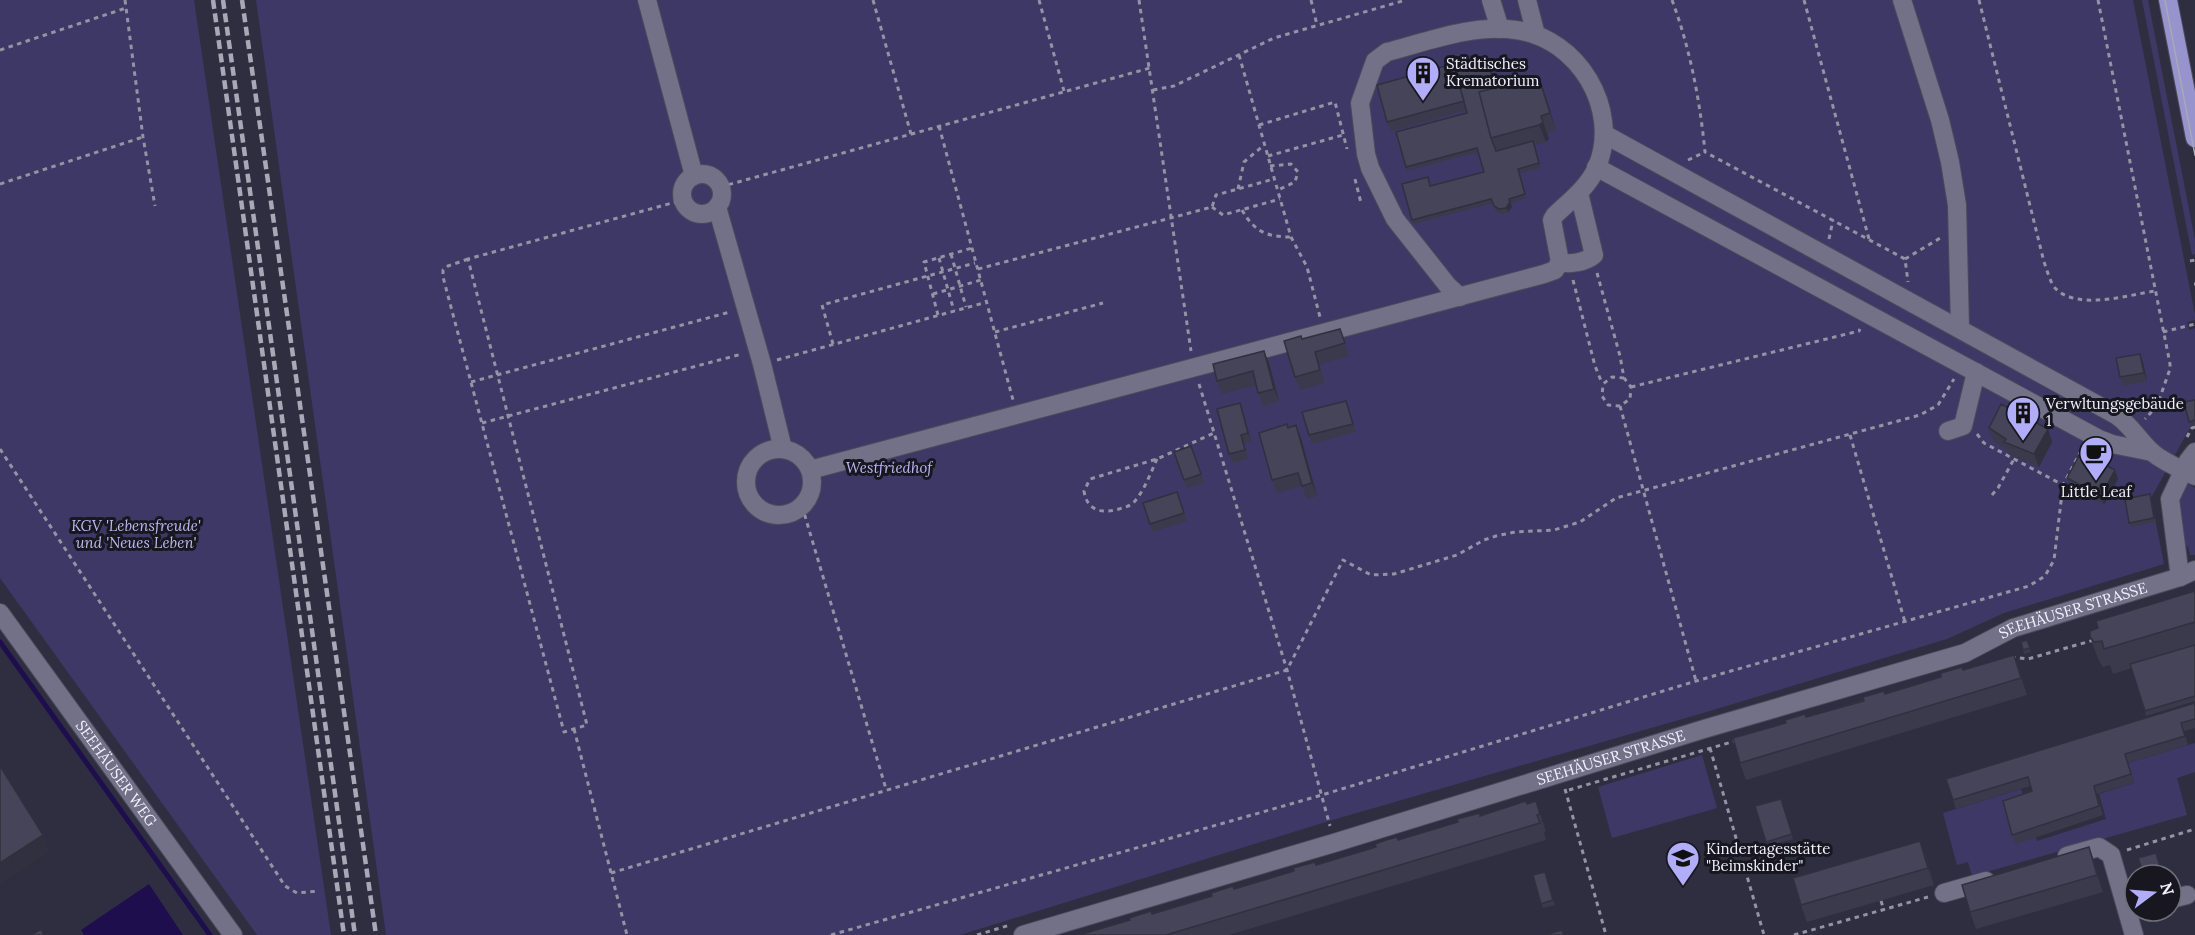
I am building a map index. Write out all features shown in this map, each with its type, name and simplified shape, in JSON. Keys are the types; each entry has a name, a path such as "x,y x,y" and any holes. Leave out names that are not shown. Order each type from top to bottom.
{"main road":[{"path":"2168,0 2195,138"}],"street":[{"path":"647,0 694,176"},
{"path":"1491,0 1500,29"},
{"path":"1527,0 1536,34"},
{"path":"1902,0 1946,141 1957,205 1960,327"},
{"path":"1460,297 1448,286 1392,215 1367,159 1360,103 1375,61 1384,53 1473,30 1500,29 1536,34 1564,51 1586,76 1599,103 1604,134 1596,167 1579,193 1552,220 1564,263"},
{"path":"1604,134 2116,414 2152,452 2189,473"},
{"path":"1596,167 2090,434 2112,444 2152,452"},
{"path":"694,176 710,176 720,187 722,194 717,207 709,213 693,212 687,208 683,200 684,187 694,176"},
{"path":"810,470 1549,273 1564,263 1592,257 1594,250 1579,193"},
{"path":"717,207 760,357 783,449"},
{"path":"1868,314 1884,286"},
{"path":"1956,428 1969,368 1984,342"},
{"path":"783,449 795,453 810,470 812,486 809,497 802,506 786,514 775,515 760,509 747,490 750,468 756,459 772,450 783,449"},
{"path":"2188,573 2170,499 2189,473 2190,456 2195,452"},
{"name":"SEEHÄUSER STRASSE","path":"1032,934 1704,729 1965,653 2013,628 2188,573"},
{"name":"SEEHÄUSER WEG","path":"0,613 232,935"},
{"path":"2048,862 2099,847 2111,855 2123,889"},
{"path":"1944,893 2006,875"}],"path":[{"path":"125,0 155,206"},
{"path":"873,0 911,134"},
{"path":"1039,0 1065,92"},
{"path":"1139,0 1193,367 1287,670 1326,810"},
{"path":"1311,0 1317,25"},
{"path":"1153,90 1174,86 1274,38 1406,0"},
{"path":"1672,0 1683,31 1702,120 1705,152 1905,259"},
{"path":"1804,0 1869,239"},
{"path":"1979,0 2044,262 2055,288 2075,300 2099,300 2155,291"},
{"path":"2098,0 2170,369 2157,406 2134,431"},
{"path":"0,50 126,8"},
{"path":"1239,55 1290,237 1304,259 1315,297"},
{"path":"720,187 1150,68"},
{"path":"1259,125 1335,102 1349,157"},
{"path":"939,126 1017,414"},
{"path":"1268,156 1343,135"},
{"path":"0,184 143,136"},
{"path":"1238,189 1244,162 1264,145"},
{"path":"1270,166 1291,164 1298,172 1295,182 1277,190"},
{"path":"1352,169 1361,203"},
{"path":"1212,207 1216,195 1274,179"},
{"path":"1212,207 1223,215 1280,199"},
{"path":"468,260 587,725 564,732 443,273 448,266 468,260 683,200"},
{"path":"978,269 1212,207"},
{"path":"1242,210 1251,225 1265,233 1276,237 1290,237"},
{"path":"1905,259 1957,228"},
{"path":"938,315 924,262 972,249"},
{"path":"951,254 966,308"},
{"path":"1564,263 1602,384 1602,396 1608,405 1620,406 1630,399 1631,387 1624,378 1592,257"},
{"path":"939,258 954,311"},
{"path":"1901,296 1909,281 1905,259"},
{"path":"2190,261 2195,260"},
{"path":"833,344 822,305 976,263"},
{"path":"933,294 981,280"},
{"path":"482,423 760,357 833,344 987,302"},
{"path":"995,332 1102,303"},
{"path":"471,382 746,308"},
{"path":"1631,387 1859,331 1868,314"},
{"path":"2163,332 2195,324"},
{"path":"611,873 1287,670 1343,560 1371,575 1394,574 1457,555 1490,538 1515,532 1554,530 1580,522 1616,498 1912,418 1935,408 1969,368"},
{"path":"1602,384 1612,377 1624,378"},
{"path":"1620,406 1696,681"},
{"path":"1956,428 1973,429 1984,443 2063,485"},
{"path":"1157,459 1139,496 1131,505 1108,512 1097,511 1089,505 1084,491 1090,479 1157,459 1214,433"},
{"path":"831,935 1322,795 1696,681 2029,586 2045,576 2054,560 2063,485 2090,434"},
{"path":"1850,435 1905,622"},
{"path":"0,449 285,886 297,893 319,891"},
{"path":"1992,495 2014,459"},
{"path":"802,506 886,790"},
{"name":"SEEHÄUSER STRASSE","path":"2014,656 2028,659 2104,637"},
{"path":"574,729 627,935"},
{"path":"1710,748 1764,935"},
{"path":"1565,791 1606,935"},
{"path":"2111,855 2195,829"},
{"path":"1914,891 1916,901"},
{"path":"1794,935 1944,893"},
{"path":"1881,901 1884,910"},
{"path":"1850,910 1852,919"},
{"path":"1820,918 1822,927"}],"green space":[{"name":"KGV 'Lebensfreude' und 'Neues Leben'","path":"0,0 194,0 331,935 257,935 0,578"},
{"name":"Westfriedhof","path":"256,0 2133,0 2195,315 2195,320 2187,322 2189,330 2195,328 2195,425 2191,426 2151,498 2164,564 2004,613 1947,639 1710,711 1329,821 960,935 386,935"},
{"path":"2142,0 2148,0 2195,240 2195,254 2192,255"},
{"path":"2188,484 2195,488 2195,555 2190,555 2188,546 2185,547 2177,506"},
{"path":"2195,743 2195,772 2177,778 2187,815 1972,876 1968,862 1957,865 1943,813 2021,789 2037,841 2106,819 2099,794 2134,783 2128,763"},
{"path":"1702,755 1717,808 1612,838 1598,787"}],"shaded area":[{"path":"149,884 183,935 84,935 81,930"}],"building":[{"path":"1467,60 1472,65 1488,61 1493,81 1516,76 1518,82 1479,92 1491,138 1496,151 1533,141 1539,163 1518,169 1525,194 1509,199 1510,202 1506,208 1499,209 1494,206 1491,199 1412,220 1402,184 1428,177 1430,186 1484,172 1477,148 1406,167 1396,132 1467,113 1455,69 1458,63"},
{"name":"Städtisches Krematorium","path":"1453,64 1464,101 1387,122 1377,85"},
{"path":"1528,79 1534,86 1541,84 1550,113 1541,116 1543,122 1539,125 1491,138 1479,92"},
{"path":"1340,329 1345,343 1315,352 1320,370 1295,377 1284,341 1301,336 1302,339"},
{"path":"1264,351 1274,389 1258,393 1253,371 1217,381 1213,364"},
{"path":"2140,354 2144,373 2120,377 2116,358"},
{"path":"2195,400 2195,420 2189,422 2184,402"},
{"path":"1346,401 1353,424 1309,435 1302,412"},
{"path":"1240,403 1248,433 1241,435 1245,450 1229,454 1217,409"},
{"path":"2001,404 2048,429 2034,454 2004,442 2006,439 1989,428"},
{"path":"1287,424 1288,428 1296,425 1312,483 1302,486 1298,473 1272,480 1259,433"},
{"path":"1191,446 1201,474 1184,480 1174,452"},
{"path":"2081,452 2115,470 2101,496 2067,478"},
{"path":"1177,492 1184,513 1150,524 1143,503"},
{"path":"2150,494 2154,518 2129,523 2125,499"},
{"path":"2195,591 2195,622 2104,649 2102,641 2094,642 2090,637 2090,631 2098,628 2096,621"},
{"path":"2027,640 2030,648 2023,650 2021,642"},
{"path":"2195,645 2195,696 2145,711 2130,664"},
{"path":"2014,655 2021,678 1740,763 1733,738 1786,723 1785,720 1805,714 1806,717 1864,701 1863,697 1884,691 1885,694 1941,677 1941,673 1962,667 1963,670"},
{"path":"2195,703 2195,719 2181,723 2185,736 2125,754 2131,774 2094,786 2099,806 2012,835 2003,801 2032,791 2028,777 1953,800 1946,779"},
{"path":"0,766 43,835 0,863"},
{"path":"1781,799 1792,834 1766,842 1755,806"},
{"path":"1526,801 1527,804 1536,801 1540,823 1166,935 1079,935 1130,920 1129,918 1151,911 1152,914 1212,896 1211,893 1233,886 1234,889 1294,871 1293,868 1315,862 1316,865 1376,847 1375,844 1386,840 1397,837 1398,840 1458,822 1457,819 1480,813 1480,816"},
{"path":"1920,841 1928,868 1801,905 1793,878"},
{"path":"2089,847 2097,875 1970,912 1962,885"},
{"path":"2156,853 2159,863 2140,863 2138,858"},
{"path":"1545,872 1553,900 1541,904 1533,875"},
{"path":"41,929 44,935 31,935"},
{"path":"1562,930 1564,935 1545,935"}],"waterway":[{"path":"0,642 210,935"}],"tram line":[{"path":"2165,0 2195,155"}],"railway":[{"path":"213,0 344,935"},
{"path":"223,0 355,935"},
{"path":"242,0 376,935"}],"place":[{"name":"Städtisches Krematorium","path":"1423,102"},
{"name":"Verwltungsgebäude 1","path":"2023,442"},
{"name":"Little Leaf","path":"2096,482"},
{"name":"Kindertagesstätte \"Beimskinder\"","path":"1683,887"}]}
